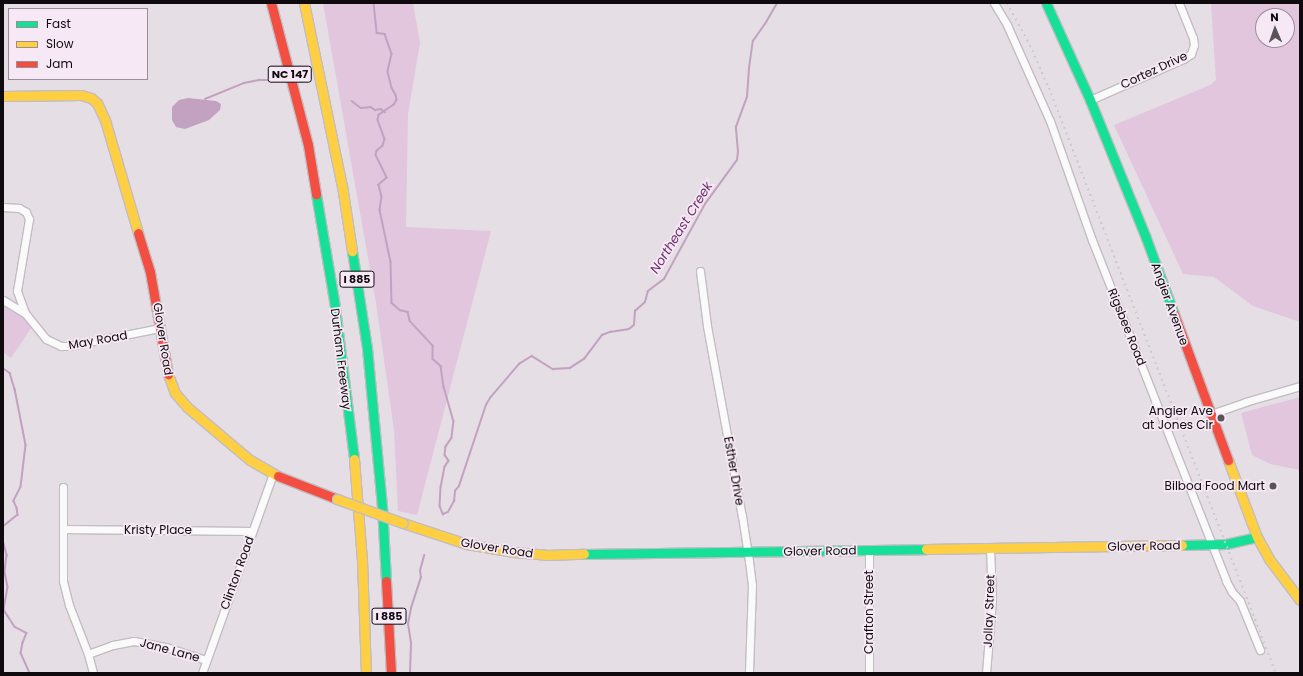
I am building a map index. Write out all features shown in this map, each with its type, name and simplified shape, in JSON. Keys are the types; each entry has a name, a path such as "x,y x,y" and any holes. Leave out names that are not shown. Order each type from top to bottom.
{"main road":[{"name":"Durham Freeway","path":"272,3 308,145 334,300 355,466 362,560 366,673"},
{"name":"I 885","path":"279,3 308,145"},
{"name":"I 885","path":"304,3 335,147 352,244 366,341 382,506 391,673"},
{"name":"Angier Avenue","path":"1046,3 1090,100 1149,245 1257,537 1269,559 1300,600"},
{"name":"Glover Road","path":"3,96 81,95 91,98 97,103 103,116 150,272 168,378 179,398 187,407 234,448 274,474 404,523 467,544 530,554 1213,545 1257,537"}],"street":[{"name":"Rigsbee Road","path":"994,3 1007,26 1050,121 1092,240 1226,581 1232,592 1240,601 1260,650"},
{"name":"Cortez Drive","path":"1090,100 1183,59 1191,54 1194,38 1179,3"},
{"path":"3,207 19,208 26,212 29,219 17,291 25,313"},
{"name":"Esther Drive","path":"700,271 707,326 740,500 752,585 749,673"},
{"path":"17,291 5,301 25,313"},
{"name":"May Road","path":"25,313 46,339 61,346 69,346 160,328"},
{"path":"1211,414 1245,402 1300,386"},
{"name":"Clinton Road","path":"202,673 252,531 274,474"},
{"path":"63,487 63,581 72,614 88,654 93,673"},
{"name":"Kristy Place","path":"63,530 252,531"},
{"name":"Jollay Street","path":"986,673 992,600 990,548"},
{"name":"Crafton Street","path":"869,550 869,673"},
{"name":"Jane Lane","path":"88,654 117,644 134,641 160,646 206,660"}],"shaded area":[{"path":"323,3 413,3 420,43 408,114 406,227 491,231 417,515 398,511 394,430 376,303"},
{"path":"1211,3 1300,3 1300,322 1253,306 1214,277 1183,274 1114,125 1210,85 1216,80"},
{"path":"188,98 216,101 221,104 220,110 209,120 185,129 176,127 172,120 172,107 179,100"},
{"path":"3,304 24,316 32,327 11,358 3,352"},
{"path":"1300,397 1300,470 1270,464 1252,455 1241,413"}],"waterway":[{"name":"Northeast Creek","path":"374,3 377,33 385,34 392,54 388,72 397,100 394,105 379,115 378,120 385,139 383,146 377,151 376,155 387,178 379,185 382,197 380,210 391,262 392,303 400,310 408,312 410,321 433,346 433,359 441,366 444,387 454,421 452,438 446,447 445,455 449,461 445,467 441,487 440,506 443,514 448,512 454,501 455,491 459,486 486,405 490,398 519,364 532,356 553,369 570,368 584,359 602,335 629,329 634,325 635,311 645,302 648,291 664,279 705,204 737,160 738,152 736,127 747,97 753,41 777,3"},
{"path":"205,99 244,83 260,80 277,80"},
{"path":"352,101 361,108 371,107 375,110 381,109 385,112"},
{"path":"3,368 10,373 15,389 26,445 21,487 14,501 18,515 3,527"},
{"path":"3,540 7,555 5,572 8,587 4,610 15,627 27,633 21,653 30,673"},
{"name":"Northeast Creek","path":"410,673 411,643 408,624 411,608 421,578 420,571 424,556"}],"railway":[{"path":"1007,3 1030,45 1049,88 1276,673"}],"traffic: fast":[{"path":"1046,3 1090,100 1146,238 1174,314"},
{"path":"316,194 334,300 354,459"},
{"path":"352,251 367,348 382,506 386,581"},
{"path":"1182,545 1226,544 1257,537"},
{"path":"584,554 926,549"}],"traffic: slow":[{"path":"304,3 343,192 352,251"},
{"path":"3,96 81,95 91,98 97,103 105,120 138,233"},
{"path":"168,374 175,393 187,407 250,460 278,476"},
{"path":"354,459 362,560 366,673"},
{"path":"1228,460 1257,537 1269,559 1300,600"},
{"path":"337,499 403,523"},
{"path":"403,523 467,544 514,552 546,555 584,554"},
{"path":"926,549 1182,545"}],"traffic: jam":[{"path":"271,3 308,145 316,194"},
{"path":"138,233 150,272 168,374"},
{"path":"1174,314 1228,460"},
{"path":"278,476 337,499"},
{"path":"386,581 391,673"}],"place":[{"name":"Angier Ave at Jones Cir","path":"1221,418"},
{"name":"Bilboa Food Mart","path":"1273,486"}]}
